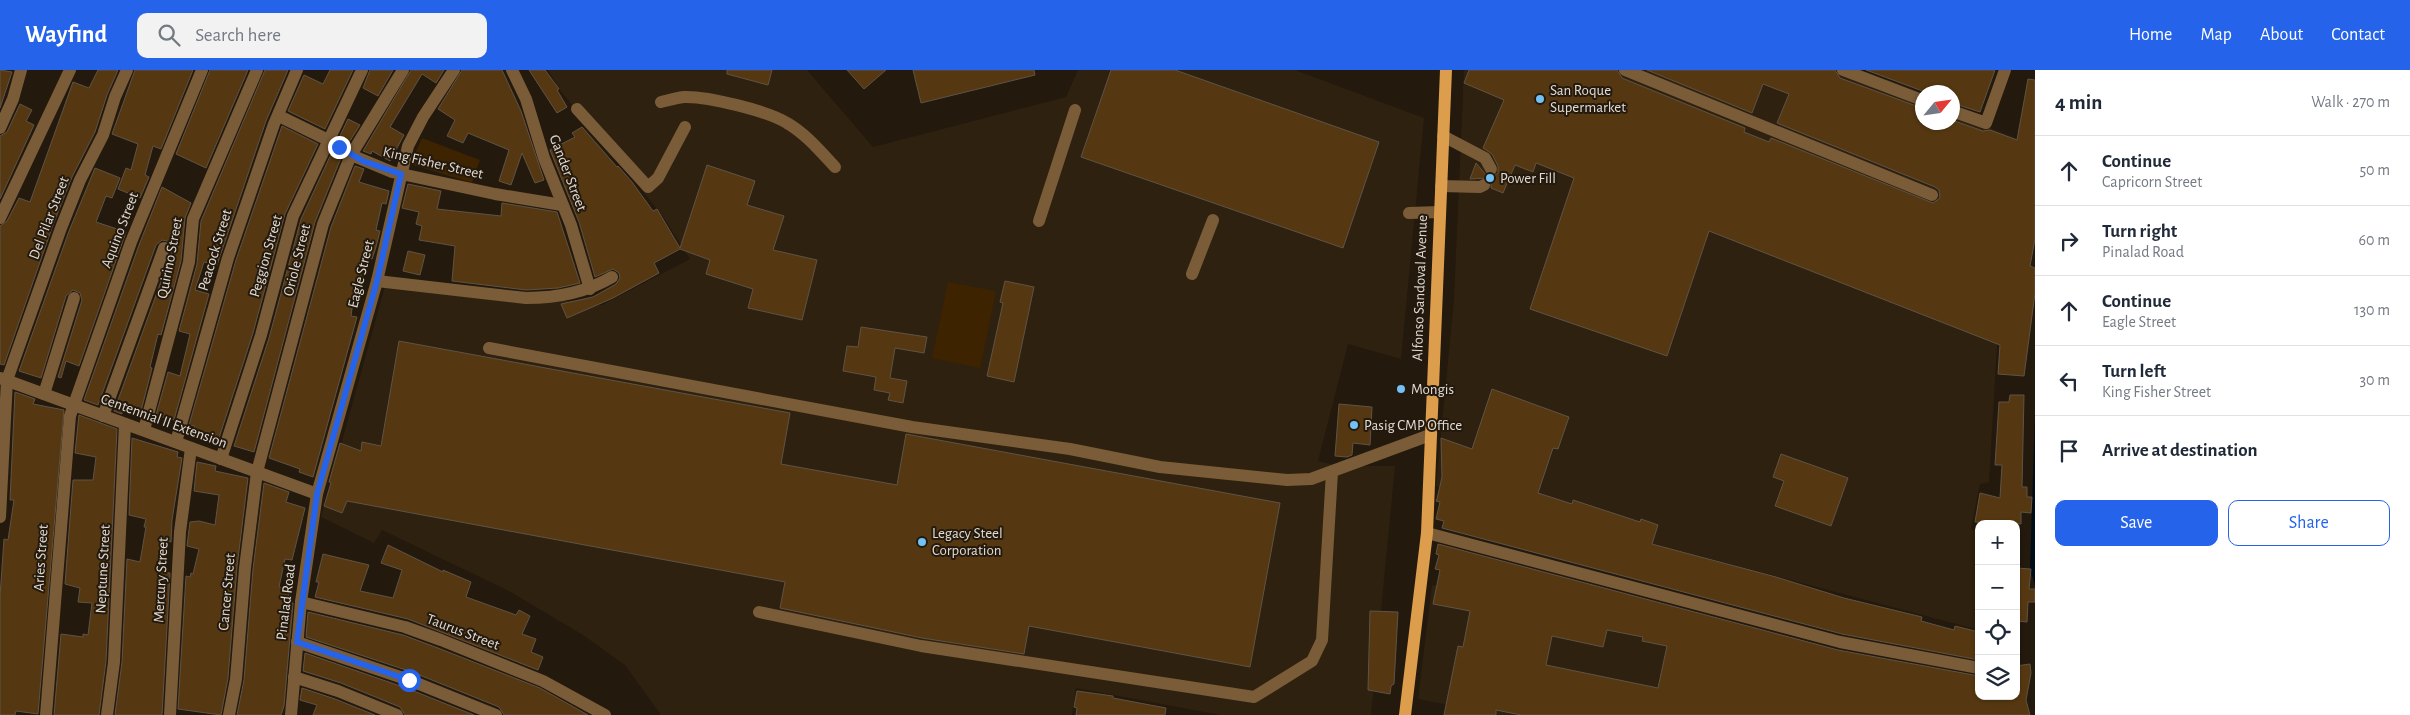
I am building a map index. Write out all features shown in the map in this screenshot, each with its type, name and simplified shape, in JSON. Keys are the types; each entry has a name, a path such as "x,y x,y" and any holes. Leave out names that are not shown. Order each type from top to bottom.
{"main road":[{"name":"Alfonso Sandoval Avenue","path":"1405,715 1427,533 1443,136 1443,72"}],"street":[{"path":"0,128 13,99 21,70"},
{"path":"0,218 70,70"},
{"name":"Del Pilar Street","path":"0,517 3,379 80,180 103,135 115,97 127,70"},
{"name":"Aquino Street","path":"74,405 131,242 202,70"},
{"name":"Quirino Street","path":"144,430 189,262 194,219 257,70"},
{"name":"Peacock Street","path":"176,442 228,258 296,70"},
{"name":"Peggion Street","path":"221,459 261,334 293,216 362,70"},
{"name":"Oriole Street","path":"258,472 323,224 352,155 403,70"},
{"name":"Eagle Street","path":"317,494 377,281 408,146 423,117 454,70"},
{"name":"Gander Street","path":"512,70 526,99 544,158 571,225 590,288"},
{"path":"1625,70 1932,195"},
{"path":"1843,70 1915,97"},
{"path":"1960,114 1986,123 2005,70"},
{"path":"661,102 683,97 706,99 786,122 807,138 835,167"},
{"path":"577,109 648,187 658,178 685,127"},
{"path":"1039,221 1075,110"},
{"name":"King Fisher Street","path":"279,116 328,140 352,155 401,174 562,205"},
{"path":"1443,136 1485,158 1491,169"},
{"path":"1441,186 1480,187 1484,185"},
{"path":"1409,213 1440,212"},
{"path":"1192,274 1213,220"},
{"path":"103,416 164,248"},
{"path":"377,281 526,298 546,298 590,288 612,277"},
{"path":"44,394 74,298"},
{"path":"489,348 912,427 1070,449 1160,467 1287,480 1311,479 1430,434"},
{"name":"Centennial II Extension","path":"3,379 317,494"},
{"name":"Aries Street","path":"46,715 68,426 74,405"},
{"name":"Neptune Street","path":"107,715 114,662 125,424"},
{"name":"Mercury Street","path":"170,715 180,532 191,448"},
{"name":"Cancer Street","path":"229,715 236,679 245,568 258,472"},
{"path":"759,612 921,646 1254,697 1312,661 1322,640 1332,472"},
{"name":"Pinalad Road","path":"291,715 301,602 317,494"},
{"path":"1427,533 1840,642 1975,667"},
{"name":"Taurus Street","path":"301,602 406,627 542,681 605,715"},
{"path":"297,642 409,680 496,715"},
{"path":"294,677 338,691 397,715"}],"shaded area":[{"path":"548,70 807,70 873,147 1066,97 1078,70 1295,70 1424,118 1401,359 1348,344 1318,461 1339,466 1395,466 1371,715 1220,715 1076,688 1072,715 661,715 625,665 583,635 507,590 382,530 374,543 321,517 387,279 602,305 690,259 662,215 560,90"},
{"path":"1464,70 1837,70 1915,99 1915,130 1960,130 1960,117 2016,138 2014,248 1995,313 1997,345 1989,482 1980,484 1971,529 1975,530 1975,629 1436,486 1454,299"},
{"path":"422,138 480,160 472,183 410,164"},
{"path":"948,282 996,291 980,368 932,358"},
{"path":"2035,412 2035,585 2030,570"},
{"path":"1432,585 1787,673 1990,715 1499,715 1418,699"}],"building":[{"path":"0,70 12,72 0,108"},
{"path":"98,70 118,70 107,95 95,132 72,177 53,225 4,365 0,364 0,226 7,221 19,198 30,202 73,82 89,88"},
{"path":"135,70 193,70 161,149 153,146 145,175 149,177 140,198 118,189 126,168 131,170 138,144 112,134"},
{"path":"210,70 248,70 206,168 176,154"},
{"path":"265,70 288,70 266,121 217,265 204,262 195,290 209,294 174,420 156,415 168,372 180,376 190,334 179,331 197,264 201,221"},
{"path":"330,70 353,70 325,129 288,111 304,75 323,84"},
{"path":"370,70 393,70 378,96 363,88"},
{"path":"411,70 444,70 436,83 422,74 390,127 404,135 390,161 372,151 371,154 363,151"},
{"path":"462,70 502,70 521,111 544,180 535,183 522,153 511,185 499,181 509,150 468,133 463,143 447,136 455,120 438,109"},
{"path":"529,70 545,70 559,89 557,90 567,107 557,113"},
{"path":"727,70 772,70 768,85 727,74"},
{"path":"847,70 886,70 864,89"},
{"path":"913,70 1034,70 1035,75 921,103"},
{"path":"1111,70 1175,70 1379,142 1343,248 1081,157"},
{"path":"1469,70 1617,70 1622,78 1745,128 1744,132 1769,142 1771,138 1933,203 1940,198 1939,190 1935,187 1777,123 1789,94 1763,84 1752,113 1647,70 1835,70 1840,78 1915,105 1915,130 1960,130 1960,123 1983,131 1990,130 2017,140 2028,79 2035,80 2035,239 2030,266 2035,268 2035,293 2024,376 1998,374 2000,345 1709,231 1667,356 1530,309 1574,178 1536,163 1533,172 1515,165 1503,193 1491,188 1491,182 1488,178 1470,179 1476,163 1487,176 1494,176 1498,173 1498,166 1492,154 1483,148 1504,100 1464,83"},
{"path":"1866,70 1995,70 1980,112 1960,106 1960,85 1915,85 1915,88"},
{"path":"20,104 32,110 26,121 34,125 0,199 0,136 7,132"},
{"path":"348,119 360,125 348,144 339,138"},
{"path":"282,126 318,144 285,214 253,333 218,441 193,432 195,426 189,425 236,260"},
{"path":"582,127 632,182 653,211 657,209 680,248 707,165 755,181 747,205 784,216 773,250 817,260 802,320 748,308 753,289 706,274 710,260 680,249 654,263 659,273 613,298 567,318 561,304 593,297 616,284 620,278 619,273 613,269 595,277 579,222 550,150 575,137 572,133"},
{"path":"332,152 341,158 315,222 254,452 234,446 269,338 301,219"},
{"path":"355,166 364,169 359,182 389,191 386,204 382,203 376,230 380,231 372,259 366,257 361,287 355,286 351,316 357,317 313,477 299,472 300,469 269,458 331,227"},
{"path":"95,168 120,178 112,198 106,196 96,222 126,232 79,366 66,361 61,378 58,377 82,300 80,293 73,290 66,296 41,378 19,371 69,231"},
{"path":"408,184 441,191 437,209 501,216 502,203 557,212 580,283 558,288 526,290 452,281 455,246 419,240 422,226 416,224 419,212 402,208"},
{"path":"162,187 191,203 185,218 181,261 161,335 158,334 141,411 123,406 122,414 114,411 172,251 172,246 167,241 162,240 156,245 98,405 84,400 139,245"},
{"path":"408,251 425,255 420,275 403,271"},
{"path":"1005,281 1034,287 1014,382 987,376 1003,303 1000,302"},
{"path":"861,327 927,337 924,353 895,348 890,378 907,381 903,403 888,400 890,393 874,390 876,377 843,371 847,346 858,347"},
{"name":"Legacy Steel Corporation","path":"399,341 790,413 781,464 897,485 906,434 1280,503 1250,667 1029,626 1024,654 922,638 780,608 785,582 347,501 342,513 324,506 340,443 361,451 362,442 381,446"},
{"path":"1492,389 1569,417 1558,449 1553,448 1538,493 1572,504 1573,500 1640,522 1641,519 1658,525 1652,544 1776,577 1844,598 1922,617 1921,621 1954,630 1955,626 1975,631 1975,659 1842,634 1442,528 1444,521 1436,519 1440,502 1436,501 1442,477 1441,438 1472,449"},
{"path":"15,392 35,399 33,404 64,410 38,714 16,711 15,715 0,715 0,596 4,539 8,540 14,500 10,500"},
{"path":"2010,395 2024,395 2022,487 2027,487 2027,497 2032,497 2031,513 2021,512 2021,524 2020,520 1975,520 1980,493 2000,498 2002,465 1995,465 1999,402 2009,402"},
{"name":"Pasig CMP Office","path":"1339,404 1372,407 1370,445 1353,443 1352,455 1347,457 1335,456"},
{"path":"79,415 117,429 106,661 99,715 54,715 61,634 83,637 83,634 88,635 92,603 78,602 80,588 65,584 73,480 93,480 96,457 75,453"},
{"path":"132,438 178,452 177,457 182,458 172,520 171,542 167,541 164,544 156,571 170,573 162,715 115,715 122,662 127,559 140,562 146,527 144,527 146,519 129,515"},
{"path":"1781,454 1848,478 1831,526 1775,506 1784,481 1773,477"},
{"path":"197,462 216,466 215,471 248,478 237,567 228,678 221,715 178,709 186,576 190,577 191,573 193,574 199,549 187,546 190,522 199,521 215,525 219,495 194,491"},
{"path":"264,483 289,492 286,502 305,508 292,560 285,559 279,587 290,590 287,602 293,603 284,706 281,715 237,715 244,680 253,569"},
{"path":"1438,544 1838,650 1975,675 1975,700 2020,700 2020,665 2030,664 2031,673 2026,700 2030,715 1521,715 1496,710 1496,715 1444,715 1458,646 1463,647 1470,611 1433,604 1440,570 1435,569 1439,555 1436,554","holes":["1607,630 1643,637 1642,641 1667,646 1658,688 1546,665 1552,636 1603,647"]},
{"path":"388,545 443,572 443,570 471,582 466,597 516,615 519,610 530,616 522,634 536,639 531,652 543,657 538,670 408,619 315,597 319,582 316,582 323,554 369,565 360,591 393,598 402,570 381,563"},
{"path":"2020,568 2031,569 2029,589 2035,589 2035,602 2028,602 2027,622 2020,621"},
{"path":"1370,611 1398,612 1394,684 1391,686 1390,694 1368,690"},
{"path":"308,612 403,635 540,688 588,715 504,715 499,707 412,672 306,637"},
{"path":"305,653 406,688 474,715 405,715 400,707 341,683 303,671"},
{"path":"302,688 375,715 313,715 317,705 300,700"},
{"path":"1077,691 1113,696 1113,698 1166,708 1165,715 1076,715 1077,708 1074,707"}],"place":[{"name":"San Roque Supermarket","path":"1540,99"},
{"name":"Power Fill","path":"1490,178"},
{"name":"Mongis","path":"1401,389"},
{"name":"Pasig CMP Office","path":"1354,425"},
{"name":"Legacy Steel Corporation","path":"922,542"}],"route":[{"path":"339,147 363,161 401,174 377,281 317,494 297,642 409,680"}]}
